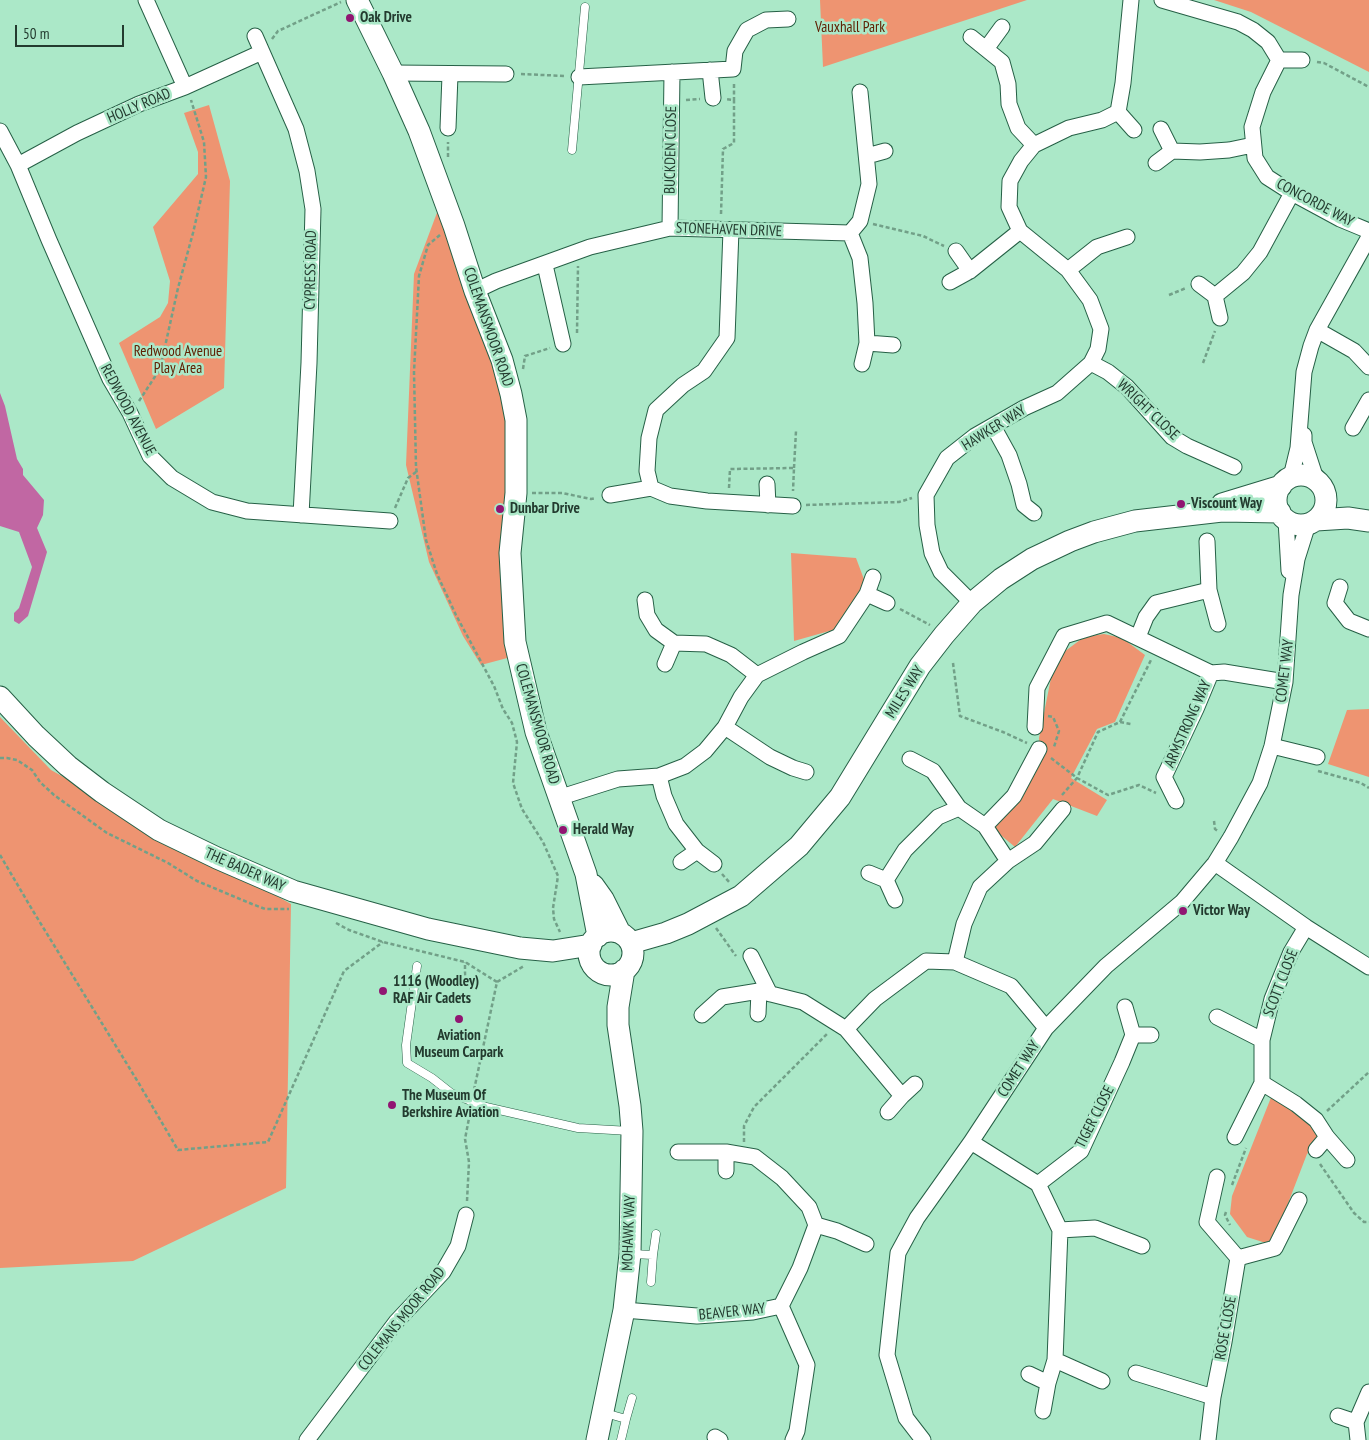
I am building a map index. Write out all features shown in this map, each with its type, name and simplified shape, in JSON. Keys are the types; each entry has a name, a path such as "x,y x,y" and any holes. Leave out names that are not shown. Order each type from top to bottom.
{"street":[{"path":"146,0 185,87"},
{"name":"COLEMANSMOOR ROAD","path":"357,0 394,73 419,131 475,290 502,360 511,394 516,420 516,493 510,553 514,642 536,732 586,874 596,954"},
{"path":"1131,0 1122,92 1118,112 1134,130"},
{"path":"1162,0 1238,22 1253,30 1268,42 1279,60 1302,60"},
{"path":"579,77 733,69 735,51 747,30 766,20 788,19"},
{"path":"986,49 1002,27"},
{"name":"CYPRESS ROAD","path":"255,36 296,129 307,171 313,209 309,363 301,515"},
{"path":"971,37 1002,62 1008,84 1009,104 1018,128 1034,145"},
{"name":"HOLLY ROAD","path":"18,165 77,133 139,104 185,87 262,52"},
{"name":"CONCORDE WAY","path":"1279,60 1259,104 1252,127 1255,158 1267,177 1340,219 1369,231"},
{"path":"710,70 713,98"},
{"name":"BUCKDEN CLOSE","path":"670,228 672,72"},
{"path":"394,73 506,74"},
{"path":"448,128 450,74"},
{"path":"860,92 869,184 860,221 850,234 860,258 865,303 867,343 862,364"},
{"name":"HAWKER WAY","path":"926,495 947,458 975,436 1024,408 1057,393 1091,363 1098,348 1101,329 1090,300 1068,270 1020,231 1009,206 1010,181 1021,161 1034,145 1069,128 1102,120 1118,112"},
{"path":"1161,129 1172,151"},
{"name":"REDWOOD AVENUE","path":"0,131 18,165 110,379 130,412 150,456 172,478 212,502 247,511 390,521"},
{"path":"1156,163 1172,151 1229,150 1253,145"},
{"path":"867,156 885,151"},
{"path":"1215,296 1243,273 1260,252 1292,193"},
{"name":"STONEHAVEN DRIVE","path":"475,290 590,247 670,228 850,234"},
{"path":"651,488 647,471 649,438 656,410 683,385 704,371 727,338 726,229"},
{"path":"950,282 970,271 1020,231"},
{"path":"1068,270 1097,247 1127,237"},
{"path":"1283,516 1276,504 1276,498 1286,482 1298,448 1304,372 1311,346 1317,330 1369,237"},
{"path":"956,251 970,271"},
{"path":"545,265 562,344"},
{"path":"1199,284 1215,296 1220,318"},
{"path":"1317,330 1354,351 1369,367"},
{"path":"867,343 893,346"},
{"name":"WRIGHT CLOSE","path":"1091,363 1108,372 1127,387 1172,437 1187,446 1234,467"},
{"path":"1353,428 1369,400"},
{"path":"1302,408 1304,442 1321,486 1326,506 1322,514 1312,522"},
{"path":"993,426 1009,455 1019,484 1024,510"},
{"name":"MILES WAY","path":"1163,518 1233,502 1286,482 1296,475 1306,475 1321,486"},
{"path":"767,484 768,505"},
{"path":"1321,486 1345,505 1369,516"},
{"path":"610,495 651,488 670,496 706,501 793,506"},
{"path":"926,495 927,525 932,553 941,572 972,603"},
{"name":"MILES WAY","path":"627,952 688,924 741,896 799,846 840,797 920,666 944,635 972,603 1001,579 1032,559 1094,532 1135,521 1222,511 1283,516 1294,524 1303,525 1312,522 1348,518 1369,521"},
{"name":"COMET WAY","path":"1283,516 1291,595"},
{"name":"COMET WAY","path":"923,1440 906,1418 887,1355 898,1253 916,1218 971,1142 1046,1028 1106,966 1182,902 1215,863 1260,783 1272,746 1286,682 1291,595 1297,559 1312,522"},
{"path":"1207,541 1209,590 1218,624"},
{"path":"558,798 618,779 660,776 685,766 705,751 724,727 740,698 757,675 840,636 867,594 873,577"},
{"path":"1340,586 1334,603 1349,621 1369,629"},
{"path":"1138,637 1146,617 1156,603 1209,590"},
{"path":"867,594 887,603"},
{"path":"645,600 647,614 656,630 674,643 706,644 730,656 757,675"},
{"name":"ARMSTRONG WAY","path":"1035,720 1030,686 1064,636 1107,623 1211,673 1224,672 1286,682"},
{"path":"665,664 674,643"},
{"name":"ARMSTRONG WAY","path":"1176,802 1164,777 1211,673"},
{"name":"THE BADER WAY","path":"0,697 36,736 68,766 102,792 159,830 293,892 428,929 533,955 553,951 596,954"},
{"path":"724,727 770,757 806,772"},
{"path":"1272,746 1317,757"},
{"path":"985,826 1014,796 1045,754"},
{"path":"910,759 933,771 959,808 985,826 1008,861"},
{"path":"660,776 664,796 676,824 697,851 714,864"},
{"path":"956,962 964,924 980,887 1008,861 1035,843 1061,804"},
{"path":"886,880 905,850 938,817 959,808"},
{"path":"681,862 697,851"},
{"path":"1215,863 1306,927 1369,967"},
{"path":"869,873 886,880 895,900"},
{"name":"COLEMANSMOOR ROAD","path":"586,874 603,899 627,952"},
{"name":"SCOTT CLOSE","path":"1242,1140 1262,1083 1262,1040 1272,998 1291,952 1306,927"},
{"path":"612,931 627,952 614,975 596,954 605,932 612,931"},
{"name":"MOHAWK WAY","path":"597,1440 624,1310 630,1254 632,1131 618,1025 618,1007 627,952"},
{"name":"MOHAWK WAY","path":"596,954 618,1025"},
{"path":"744,958 765,992 758,1014"},
{"path":"842,1026 926,961 956,962 1011,986 1046,1028"},
{"path":"702,1015 722,997 765,992 803,1002 842,1026 902,1096"},
{"path":"1125,1007 1133,1035 1151,1034"},
{"path":"1217,1017 1262,1040"},
{"name":"TIGER CLOSE","path":"1038,1184 1081,1151 1133,1035"},
{"path":"1262,1083 1296,1104 1316,1120 1347,1160"},
{"path":"888,1112 915,1084"},
{"path":"1316,1150 1327,1136"},
{"path":"971,1142 1038,1184 1060,1230 1055,1360 1042,1411"},
{"path":"678,1152 726,1152 755,1157 782,1178 809,1207 816,1225 866,1244"},
{"path":"726,1152 726,1171"},
{"path":"1217,1177 1207,1222 1238,1258 1275,1248 1299,1200"},
{"name":"COLEMANS MOOR ROAD","path":"307,1440 396,1322 443,1272 458,1246 466,1215"},
{"name":"BEAVER WAY","path":"624,1310 697,1316 753,1312 781,1306 800,1268 816,1225"},
{"path":"1060,1230 1095,1228 1142,1246"},
{"name":"ROSE CLOSE","path":"1208,1440 1212,1397 1238,1258"},
{"path":"781,1306 806,1365 797,1431 793,1440"},
{"path":"1055,1360 1102,1381"},
{"path":"1136,1373 1212,1397"},
{"path":"1028,1374 1048,1382"},
{"path":"1358,1440 1356,1422 1369,1392"},
{"path":"1338,1416 1356,1422"}],"lane":[{"path":"572,150 585,8"},
{"path":"417,966 406,1045 407,1064 432,1078 450,1093 503,1111 578,1128 632,1131"},
{"path":"651,1282 656,1234"},
{"path":"630,1254 653,1255"},
{"path":"621,1440 632,1398"},
{"path":"603,1413 626,1419"}],"path":[{"path":"262,52 278,31 345,0"},
{"path":"1302,60 1324,63 1369,87"},
{"path":"506,74 579,77"},
{"path":"130,412 160,369 206,176 204,142 185,87"},
{"path":"672,101 713,98 734,100 734,143 723,150 726,229"},
{"path":"860,221 923,236 956,251"},
{"name":"COLEMANSMOOR ROAD","path":"428,245 419,276 414,372 416,472 426,540 437,574 456,615 512,723 517,742 513,783 522,808 543,842 558,876 553,908 554,919 562,938"},
{"path":"1203,363 1220,318"},
{"path":"794,468 796,431"},
{"path":"390,521 408,478 416,472"},
{"path":"516,493 562,493 591,499 610,495"},
{"path":"793,506 899,502 926,495"},
{"path":"887,603 931,626"},
{"path":"1120,722 1157,647"},
{"path":"1035,720 1052,717 1059,731 1045,754"},
{"path":"1061,804 1077,778 1098,732 1120,722 1131,724"},
{"path":"0,855 178,1150 268,1142 344,971 383,942"},
{"path":"714,864 741,896"},
{"path":"707,914 744,958"},
{"path":"335,922 349,930 383,942 465,962 497,982"},
{"path":"466,1215 469,1162 465,1139 497,982 523,967 533,955"},
{"path":"465,962 465,982"},
{"path":"743,1155 744,1126 754,1107 842,1026"},
{"path":"1316,1120 1369,1072"},
{"path":"1231,1185 1242,1140"},
{"path":"1316,1150 1319,1163 1354,1213 1364,1222 1369,1222"},
{"path":"1226,1208 1225,1215 1233,1231"}],"green space":[{"name":"Vauxhall Park","path":"820,0 1027,0 823,67"},
{"path":"1214,0 1369,0 1369,72 1251,12"},
{"name":"Redwood Avenue Play Area","path":"209,105 230,181 224,388 156,429 119,343 160,317 168,303 170,281 153,227 198,174 198,152 184,113"},
{"path":"438,210 507,403 511,657 481,665 463,636 429,562 406,465 414,274"},
{"path":"791,553 856,558 865,582 840,628 794,641"},
{"path":"1104,634 1122,638 1145,655 1115,722 1097,729 1071,778 1107,800 1097,816 1053,799 1015,847 991,827 1040,757 1039,738 1051,678 1064,652 1084,637"},
{"path":"1369,709 1369,777 1328,764 1347,710"},
{"path":"0,717 51,770 291,904 286,1188 133,1261 0,1268"},
{"path":"1272,1095 1312,1121 1323,1137 1307,1154 1272,1245 1247,1237 1230,1214 1232,1196"}],"shaded area":[{"path":"0,393 5,406 17,459 23,469 23,475 44,500 43,515 37,528 47,552 28,616 19,624 14,621 14,613 19,608 32,567 19,532 0,526"}],"place":[{"name":"Oak Drive","path":"350,18"},
{"name":"Viscount Way","path":"1181,504"},
{"name":"Dunbar Drive","path":"500,509"},
{"name":"Herald Way","path":"563,830"},
{"name":"Victor Way","path":"1183,911"},
{"name":"1116 (Woodley) RAF Air Cadets","path":"383,991"},
{"name":"Aviation Museum Carpark","path":"459,1019"},
{"name":"The Museum Of Berkshire Aviation","path":"392,1105"}]}
